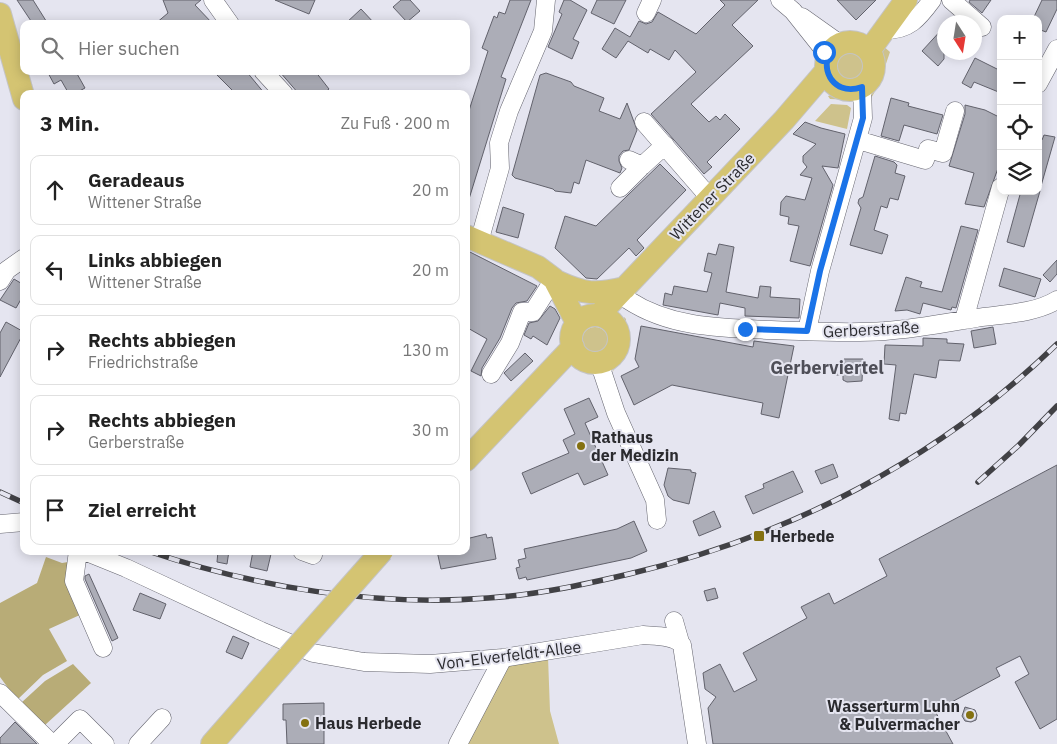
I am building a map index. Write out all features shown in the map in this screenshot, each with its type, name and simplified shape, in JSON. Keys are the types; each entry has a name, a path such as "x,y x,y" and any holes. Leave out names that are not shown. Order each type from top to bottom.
{"main road":[{"name":"Wittener Straße","path":"843,58 885,30 902,5"},
{"name":"Wittener Straße","path":"596,320 631,287 710,198 843,58 902,5"},
{"path":"0,14 21,90"},
{"path":"843,58 873,58 872,75 862,87 848,90 843,58"},
{"path":"473,239 538,267 560,282 589,294 601,294 631,287"},
{"path":"470,456 512,412 586,356 613,354 617,348 619,340 596,320 560,282"},
{"path":"586,356 572,334 596,320"},
{"path":"212,744 378,555"}],"street":[{"path":"213,0 227,20"},
{"path":"473,239 500,168 500,143 508,111 543,31 546,0"},
{"path":"885,30 901,30 910,24 932,0"},
{"path":"951,0 968,15"},
{"path":"786,6 823,30 843,58"},
{"path":"1042,76 1057,48"},
{"path":"267,75 280,90"},
{"path":"807,331 820,271 863,118 862,87"},
{"path":"858,140 925,160 928,149 943,153 956,111"},
{"path":"644,122 710,198"},
{"path":"620,188 636,163 665,145"},
{"path":"964,320 999,195"},
{"path":"0,281 7,270 20,261"},
{"path":"491,374 510,344 522,312 533,312 560,282"},
{"name":"Gerberstraße","path":"631,287 670,320 703,327 807,331 885,331 1023,311 1050,305 1057,300"},
{"path":"586,356 614,408 655,500 657,520"},
{"path":"0,524 20,522"},
{"path":"77,555 74,581 102,648"},
{"name":"Von-Elverfeldt-Allee","path":"94,555 313,653 364,662 430,664 503,658 643,635 660,636 681,643"},
{"path":"674,621 681,643 696,744"},
{"path":"458,744 503,658"},
{"path":"0,693 53,744 80,719 105,744"},
{"path":"138,744 162,718"}],"shaded area":[{"path":"882,45 890,52 877,86 869,100 879,73"},
{"path":"850,52 860,56 864,66 860,76 850,80 840,76 836,66 840,56"},
{"path":"835,94 857,95 856,100 830,99 828,96"},
{"path":"831,104 847,105 851,108 847,129 815,121"},
{"path":"624,317 626,319 627,347 612,373 624,346"},
{"path":"595,327 604,331 608,340 604,349 595,353 586,349 582,340 586,331"},
{"path":"46,557 62,563 74,561 82,614 49,629 67,661 43,675 17,700 0,677 0,603 37,583"},
{"path":"548,657 550,711 559,744 463,744 507,662"},
{"path":"73,664 91,683 45,725 21,703 45,681"}],"building":[{"path":"17,0 33,0 46,20 30,20"},
{"path":"163,0 201,0 195,5 209,20 160,20 168,13"},
{"path":"275,0 315,0 309,14"},
{"path":"401,0 410,0 420,11 409,20 405,20 393,7"},
{"path":"510,0 531,0 501,77 506,79 470,196 470,107 488,51 482,48 494,16 497,18 499,12 505,14"},
{"path":"564,0 570,0 587,10 573,39 579,42 572,59 548,47 562,14 559,12"},
{"path":"597,0 626,0 614,24 591,13"},
{"path":"720,0 758,0 732,25 753,46 691,104 709,122 716,116 720,120 725,114 740,129 707,162 712,167 704,174 651,114 696,72 675,50 669,60 650,49 648,53 628,41 616,58 602,49 615,28 630,37 639,21 646,24 652,22 658,12 696,34 725,5"},
{"path":"837,0 876,0 856,20"},
{"path":"970,0 991,0 982,13 969,2"},
{"path":"1042,0 1057,0 1057,9 1046,32 1042,30 1042,15 1035,15"},
{"path":"361,9 371,20 349,20"},
{"path":"937,35 937,60 943,60 938,66 922,51"},
{"path":"974,60 979,60 997,69 997,91 974,82 971,88 962,83"},
{"path":"546,73 571,82 574,86 604,98 599,111 620,119 627,103 637,130 629,150 623,151 619,156 622,168 620,173 586,160 579,184 574,182 571,193 555,191 515,178 512,175 540,75"},
{"path":"49,75 78,75 85,88 81,90 67,90 61,80 54,84"},
{"path":"217,75 249,75 262,90 232,90"},
{"path":"282,75 318,75 329,89 328,90 296,90"},
{"path":"891,98 909,103 908,106 943,115 937,134 904,125 899,141 881,136"},
{"path":"965,105 985,110 997,116 997,171 984,207 965,204 974,173 949,166 965,114"},
{"path":"805,122 845,134 838,168 822,166 833,185 810,266 790,261 799,226 788,224 789,217 780,215 781,202 786,196 805,200 812,178 800,175 807,167 803,162 803,156 816,144 793,134"},
{"path":"1044,135 1055,137 1042,182 1042,150"},
{"path":"875,156 894,162 897,165 895,173 905,176 898,200 890,198 887,208 881,206 874,230 888,235 882,254 850,245 861,208 858,203 859,199 863,197"},
{"path":"660,164 686,190 637,240 644,248 636,256 629,248 597,279 586,278 555,248 565,216 596,226"},
{"path":"1020,195 1039,195 1024,247 1007,242"},
{"path":"503,207 524,214 518,238 496,232"},
{"path":"961,226 978,230 956,308 952,307 951,310 923,303 920,314 907,310 895,311 906,277 922,282 920,287 942,292"},
{"path":"719,244 734,247 726,292 758,298 760,286 771,287 770,297 800,299 799,318 745,316 745,308 720,303 718,315 663,305 665,293 672,295 674,286 707,292 712,273 704,271 708,253 716,255"},
{"path":"470,252 537,286 527,301 516,303 512,308 500,338 482,368 481,376 471,371 487,339 470,329"},
{"path":"1057,260 1057,274 1050,282 1043,275"},
{"path":"1004,268 1041,279 1035,297 999,286"},
{"path":"14,279 20,283 20,301 16,308 0,300"},
{"path":"550,306 555,309 560,318 547,345 533,336 531,339 524,335 529,323 538,321"},
{"path":"6,322 20,330 20,340 0,377 0,333"},
{"path":"641,326 753,347 754,341 794,346 779,418 761,414 763,403 672,385 634,405 621,376 639,367 635,359"},
{"path":"993,327 996,344 974,348 971,331"},
{"path":"923,338 947,339 947,343 964,344 960,361 939,360 936,378 914,374 906,414 900,413 899,421 889,419 896,365 884,364 885,345 923,346"},
{"path":"525,353 533,361 511,381 504,373"},
{"path":"844,359 863,359 862,381 847,382 843,380 843,375 836,375 836,364 844,364"},
{"name":"Rathaus der Medizin","path":"589,398 598,417 585,423 608,475 584,485 578,473 531,494 522,473 569,453 563,440 575,434 564,409"},
{"path":"833,464 838,477 821,484 815,471"},
{"path":"1057,465 1057,719 1040,729 1015,682 1029,674 1020,656 996,668 1000,676 935,711 953,744 713,744 708,708 716,697 705,689 703,673 720,664 734,692 757,680 743,653 807,618 801,607 829,593 834,604 887,576 879,559"},
{"path":"668,468 691,470 691,472 696,473 689,504 673,500 668,496 664,485"},
{"path":"793,471 803,492 753,514 745,496 764,488 763,484"},
{"path":"714,511 721,527 699,536 693,521"},
{"path":"634,521 647,551 631,558 527,580 526,577 519,579 516,568 520,567 518,560 526,558 524,549 617,529"},
{"path":"486,534 487,538 492,537 496,559 441,569 438,555 470,555 470,538"},
{"path":"218,555 228,555 227,564 217,562"},
{"path":"252,555 271,555 267,571 250,567"},
{"path":"89,574 118,638 112,641 85,579 85,576"},
{"path":"715,588 718,598 707,601 704,591"},
{"path":"140,593 166,604 160,619 133,610"},
{"path":"233,636 249,643 242,659 226,652"},
{"name":"Haus Herbede","path":"324,703 324,744 287,744 286,720 283,720 283,704"},
{"name":"Wasserturm Luhn & Pulvermacher","path":"965,707 975,710 976,720 971,722 965,721 962,716"},
{"path":"15,722 37,744 0,744 0,738"}],"railway":[{"path":"161,555 230,575 273,584 359,597 402,600 445,600 524,595 629,574 689,558 747,538 804,515 859,488 912,458 963,424 1011,386 1057,344"},
{"path":"978,482 1019,445 1057,406"},
{"path":"0,492 20,501"}],"place":[{"name":"Rathaus der Medizin","path":"581,446"},
{"name":"Herbede","path":"759,536"},
{"name":"Wasserturm Luhn & Pulvermacher","path":"970,715"},
{"name":"Haus Herbede","path":"305,723"}],"district":[{"name":"Gerberviertel","path":"827,368"}],"route":[{"path":"745,329 807,331 820,271 858,140 864,104 862,87 848,90 835,85 830,79 826,71 828,55 824,52"}]}
